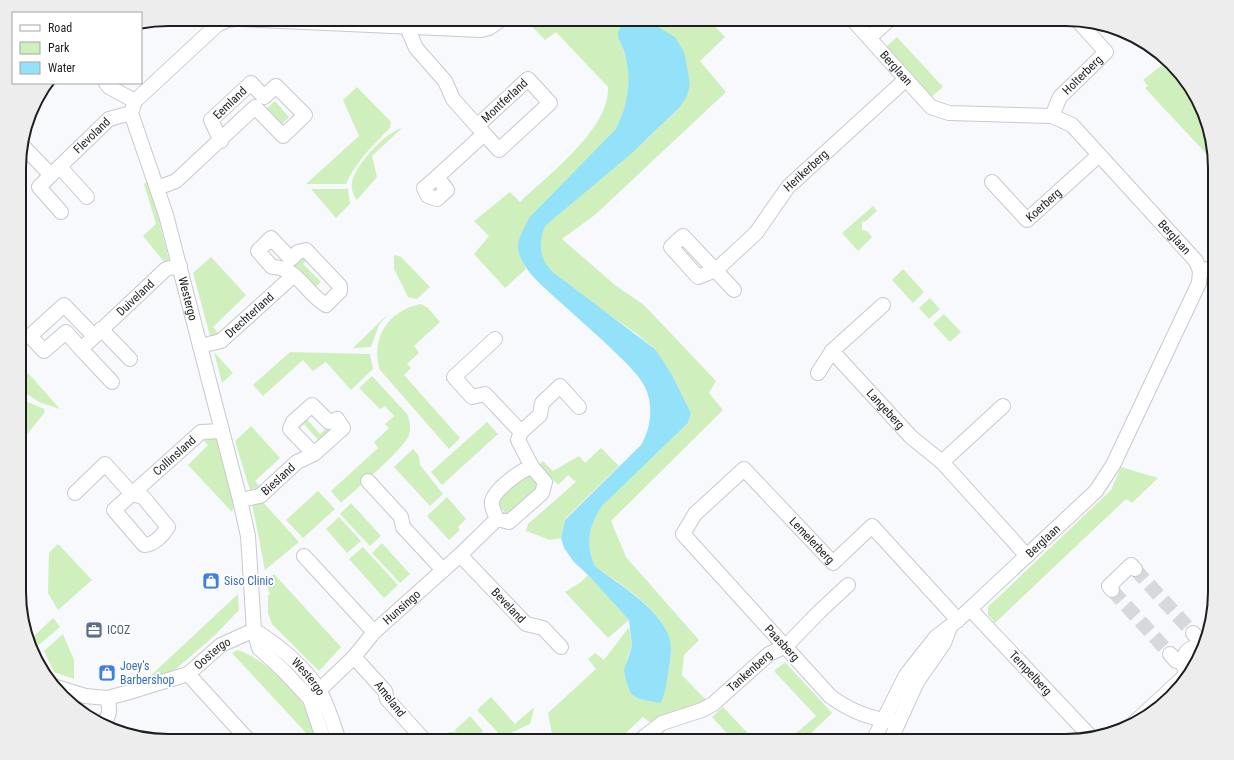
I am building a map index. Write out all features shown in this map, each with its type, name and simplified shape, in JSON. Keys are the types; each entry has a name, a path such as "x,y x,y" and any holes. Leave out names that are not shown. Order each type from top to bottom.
{"street":[{"path":"107,84 133,107 216,26"},
{"path":"384,26 481,30 492,26"},
{"name":"Berglaan","path":"859,26 870,37 905,80 931,107 949,113 1052,116 1072,125 1196,261 1200,271 1199,283 1108,474 1096,491 954,624 936,637 906,675 876,734"},
{"path":"870,37 882,26"},
{"name":"Montferland","path":"406,27 416,48 445,81 453,99 480,130 499,150 550,103 528,78 480,130 437,177"},
{"name":"Holterberg","path":"1052,116 1060,97 1106,52 1084,27"},
{"name":"Herikerberg","path":"734,290 716,270 756,233 788,187 905,80"},
{"name":"Eemland","path":"157,188 176,181 220,141 260,102 251,83 211,120 220,141"},
{"name":"Flevoland","path":"61,212 38,187 109,119 133,107"},
{"name":"Westergo","path":"133,107 180,266 240,500 248,536 254,630 260,648 283,670 315,695 335,734"},
{"path":"27,148 87,197"},
{"name":"Koerberg","path":"992,182 1026,220 1099,155"},
{"name":"Duiveland","path":"81,349 166,269 180,266"},
{"name":"Drechterland","path":"200,346 221,341 289,267"},
{"path":"1200,271 1208,269"},
{"path":"112,382 66,332 44,351 30,336 64,305 130,359"},
{"path":"818,373 832,351 883,305"},
{"path":"495,339 454,377 472,397 485,394 521,432"},
{"name":"Langeberg","path":"832,351 911,437 942,462 1027,556"},
{"path":"532,467 521,470 495,495 492,507 497,519 509,522 542,492 545,482 532,467 518,440 521,432 540,415 542,403 560,386 579,407"},
{"path":"942,462 1003,406"},
{"name":"Collinsland","path":"75,493 105,464 132,494 201,432 222,431"},
{"name":"Biesland","path":"240,500 260,496 297,462 314,454"},
{"name":"Lemelerberg","path":"683,534 695,514 744,469 833,562 872,526 954,624"},
{"path":"368,481 401,517 402,527 443,570"},
{"name":"Hunsingo","path":"315,695 354,657 374,632 460,555 497,519"},
{"name":"Paasberg","path":"683,534 830,696 853,711 882,721 899,722"},
{"name":"Beveland","path":"460,555 526,624 543,628 561,647"},
{"path":"304,556 374,632"},
{"path":"1112,590 1109,586 1131,565 1135,569"},
{"name":"Tankenberg","path":"648,734 662,723 702,710 713,704 769,654 786,646 848,585"},
{"name":"Tempelberg","path":"970,609 1087,733"},
{"name":"Berglaan","path":"893,734 917,682 944,643 954,624"},
{"name":"Oostergo","path":"64,689 85,696 107,698 188,674 221,645 254,630"},
{"path":"1193,633 1199,641"},
{"path":"1187,667 1186,652 1190,649 1197,648"},
{"path":"1170,654 1185,669"},
{"name":"Ameland","path":"354,657 385,691 387,699 419,734"},
{"path":"188,674 243,734"},
{"path":"1150,707 1181,676"},
{"name":"Westergo","path":"315,695 323,734"},
{"path":"106,719 109,715 110,709 107,698"}],"green space":[{"path":"532,26 631,26 619,41 624,52 629,75 627,97 620,119 615,130 547,224 647,139 679,108 690,86 658,27 655,26 715,26 725,37 700,61 726,92 596,214 562,239 615,285 644,305 716,381 709,393 723,410 611,521 626,557 699,640 684,655 682,675 708,702 652,724 643,717 625,734 552,734 548,713 596,669 588,659 595,653 604,660 629,627 632,646 627,658 631,694 639,699 659,702 670,664 671,651 669,637 663,624 643,602 595,566 589,543 591,528 602,506 688,423 691,413 671,373 656,350 637,334 578,293 546,266 541,256 540,247 541,236 544,228 522,259 526,269 505,288 474,254 489,236 474,221 510,192 520,202 561,165 575,150 599,119 606,103 608,87 556,32 545,40"},
{"path":"897,37 943,87 931,97 886,47"},
{"path":"1163,64 1167,67 1179,81 1197,113 1203,131 1208,155 1145,88 1148,86 1143,80"},
{"path":"357,87 391,122 390,128 371,147 360,161 346,184 306,184 359,136 343,100"},
{"path":"275,101 289,117 280,126 265,110"},
{"path":"402,128 372,156 377,177 357,200 354,196 352,182 359,167 380,142 395,131"},
{"path":"149,181 169,260 166,264 143,236 156,224 144,184"},
{"path":"311,189 348,189 350,204 336,218"},
{"path":"873,206 877,211 866,221 862,222 862,230 867,231 872,237 858,251 842,233"},
{"path":"394,255 401,257 430,287 417,299 408,297 394,269"},
{"path":"211,257 246,295 213,327 219,334 217,336 210,336 193,273"},
{"path":"301,257 309,258 303,264 321,282 314,288 295,270 293,265"},
{"path":"903,269 924,292 913,303 892,280"},
{"path":"930,298 940,309 929,319 919,308"},
{"path":"421,304 428,308 440,322 414,346 419,353 407,364 411,368 404,375 460,438 449,449 380,370 378,347 384,328 399,312 409,307"},
{"path":"388,314 379,325 371,347 353,348"},
{"path":"944,314 961,332 950,342 933,324"},
{"path":"214,352 233,373 222,383"},
{"path":"290,352 370,354 373,369 351,390 326,362 313,371 303,360 263,396 253,385"},
{"path":"28,373 60,409 39,402 26,393 26,374"},
{"path":"372,376 407,414 410,424 409,435 405,442 389,460 341,503 331,491 378,448 374,442 389,428 385,424 394,416 385,406 380,409 359,388"},
{"path":"26,400 44,409 45,412 26,436"},
{"path":"305,417 320,434 330,425 334,427 320,442 304,424 298,429 297,424"},
{"path":"487,422 498,434 442,485 431,472"},
{"path":"251,426 280,458 255,481 261,488 250,490 235,441"},
{"path":"216,437 235,504 232,512 188,465 208,445 203,440"},
{"path":"601,448 619,466 565,519 561,538 550,540 526,531 528,524 576,482 568,475 558,485 539,465 543,461 553,471 579,456 585,463"},
{"path":"413,449 419,456 420,465 443,494 430,506 394,467"},
{"path":"1121,467 1158,478 1132,503 1126,499 995,623 988,615 988,607 1111,490"},
{"path":"525,475 531,475 537,480 539,487 509,514 505,513 498,505 500,498"},
{"path":"318,491 335,509 303,538 286,520"},
{"path":"447,497 466,519 458,527 460,530 449,540 427,516"},
{"path":"261,500 299,542 265,570 252,503"},
{"path":"351,503 381,536 370,546 340,514"},
{"path":"339,517 361,541 347,553 326,529"},
{"path":"382,543 410,574 400,583 372,553"},
{"path":"58,544 92,580 58,610 48,593 49,553"},
{"path":"363,547 398,585 384,598 349,559"},
{"path":"274,574 341,647 319,671 272,624 268,613 268,595 270,595 266,581"},
{"path":"588,575 629,620 608,638 565,592 581,582"},
{"path":"238,594 239,610 215,635 176,669 161,676 147,679"},
{"path":"53,618 60,627 37,647 34,637"},
{"path":"63,634 74,660 74,679 54,672 44,651"},
{"path":"238,650 247,654 264,665 282,680 290,688 307,711 313,734 307,734 232,653"},
{"path":"785,662 832,713 810,734 795,734 816,716 774,671"},
{"path":"491,697 515,724 533,708 534,709 530,724 508,734 499,734 477,710"},
{"path":"723,707 748,734 728,734 712,717"},
{"path":"470,716 483,731 480,734 447,734 449,732 456,732 455,730"}],"water":[{"path":"655,26 675,37 684,52 688,72 690,86 686,98 679,108 632,153 545,226 541,239 541,251 545,263 554,273 656,350 671,373 691,413 688,423 602,506 591,528 589,543 595,566 647,606 664,626 669,637 671,646 670,660 665,693 660,703 639,699 631,694 624,670 632,646 629,620 588,575 574,562 564,548 561,538 565,520 641,445 647,431 650,417 650,402 648,394 635,372 535,279 526,268 518,249 520,237 529,218 615,130 623,112 628,93 627,64 618,33 621,27"}],"tunnel":[{"path":"1135,569 1193,633"},
{"path":"1112,590 1170,654"}],"place":[{"name":"Siso Clinic","path":"211,581"},
{"name":"ICOZ","path":"94,630"},
{"name":"Joey's Barbershop","path":"107,673"}]}
